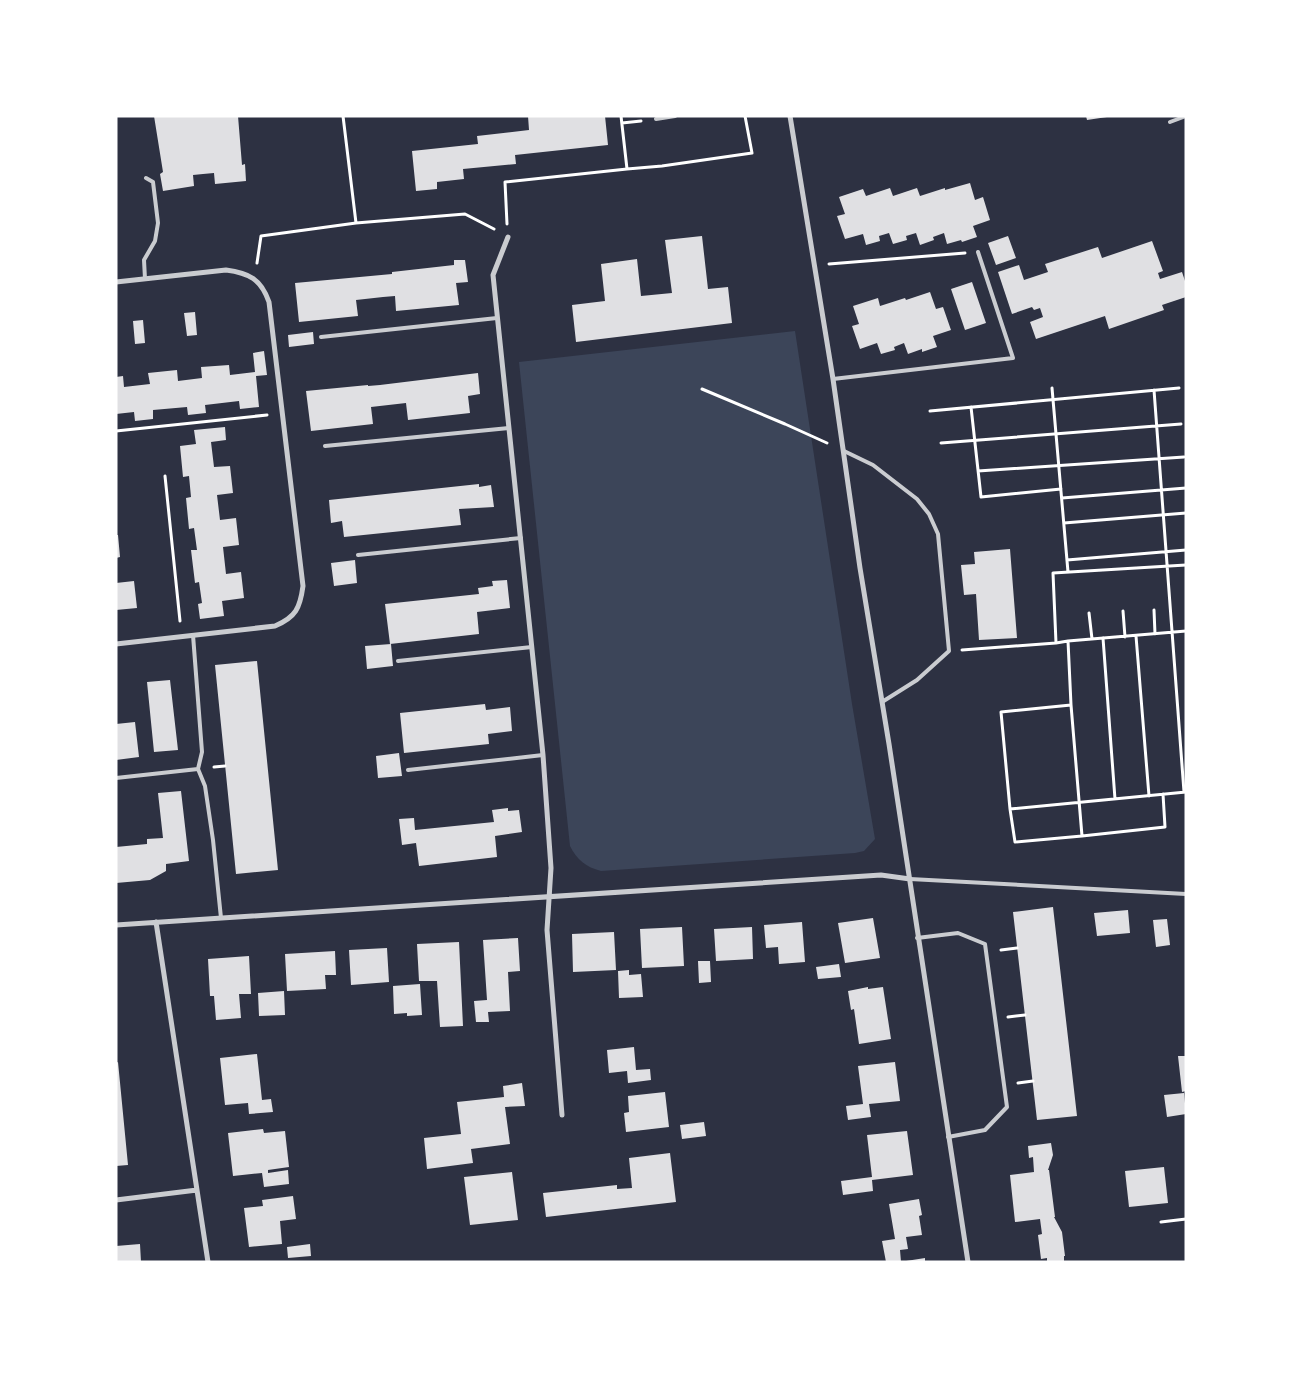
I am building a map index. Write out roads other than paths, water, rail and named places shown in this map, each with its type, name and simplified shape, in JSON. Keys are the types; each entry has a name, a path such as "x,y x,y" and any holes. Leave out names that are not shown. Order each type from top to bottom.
{"street":[{"path":"790,116 813,266 833,379 860,568 910,879 917,938 968,1262"},
{"path":"508,237 494,275 543,756 551,868 547,930 562,1115"},
{"path":"116,282 226,270 240,271 264,288 269,302 303,586 301,602 295,613 287,621 275,626 116,644"},
{"path":"116,925 881,875 910,879"},
{"path":"156,922 208,1262"},
{"path":"116,1200 198,1190"}],"lane":[{"path":"656,119 675,116"},
{"path":"1170,122 1186,116"},
{"path":"145,279 144,260 155,241 158,223 153,182 146,178"},
{"path":"833,379 1013,358 978,252"},
{"path":"321,337 497,318"},
{"path":"325,446 509,428"},
{"path":"844,451 873,465 917,499 929,514 938,534 949,651 917,680 882,702"},
{"path":"358,555 521,538"},
{"path":"193,635 202,752 198,769 205,786 221,918"},
{"path":"398,661 532,647"},
{"path":"408,770 543,756"},
{"path":"116,778 198,769"},
{"path":"910,879 1186,894"},
{"path":"917,938 958,933 985,944 1007,1107 986,1130 948,1137"}]}
